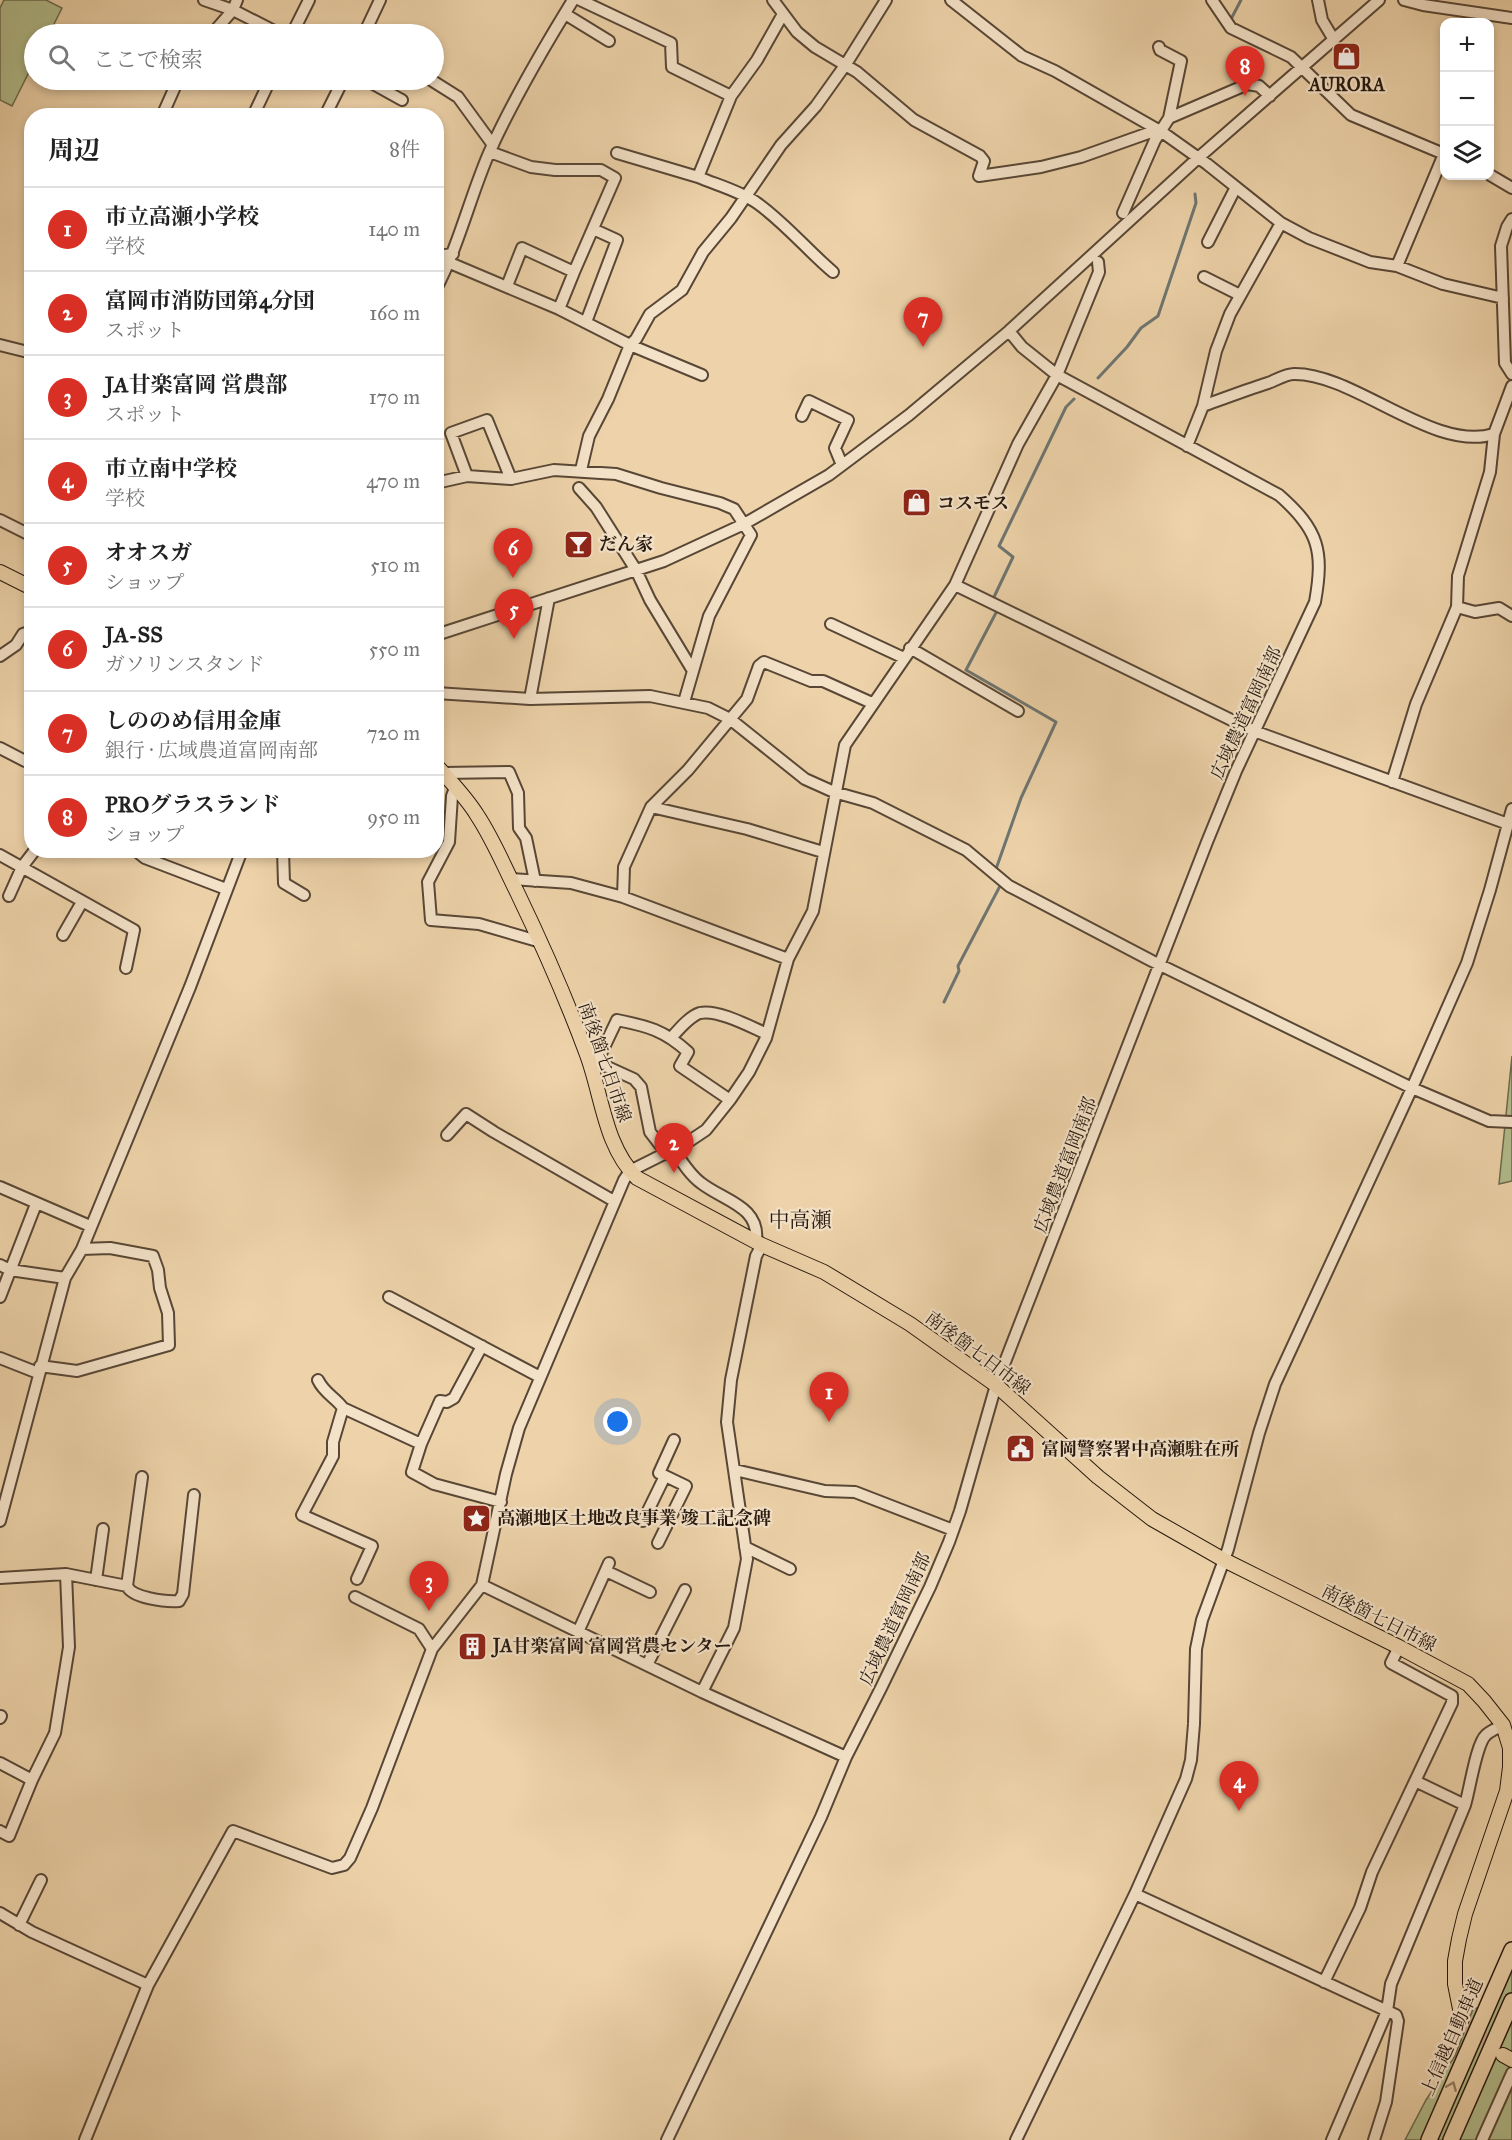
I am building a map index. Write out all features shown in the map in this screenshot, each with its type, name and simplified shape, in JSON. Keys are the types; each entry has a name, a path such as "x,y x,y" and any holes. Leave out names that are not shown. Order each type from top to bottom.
{"highway":[{"name":"上信越自動車道","path":"1429,2140 1512,1950"},
{"path":"1451,2140 1512,2001"}],"main road":[{"path":"0,572 24,584"},
{"name":"南後箇七日市線","path":"444,774 476,814 541,942 592,1060 608,1129 630,1171 649,1185 759,1243 824,1272 910,1324 996,1385 1123,1497 1152,1519 1224,1560 1400,1647 1468,1684 1484,1701 1503,1725 1510,1748 1507,1791 1465,1914 1455,1961 1455,1984 1462,2019"}],"street":[{"path":"204,0 235,5 264,24"},
{"path":"297,24 309,0"},
{"path":"369,24 380,0"},
{"path":"444,273 491,149 573,0"},
{"path":"580,0 671,43 672,67 730,96"},
{"path":"773,0 797,32 815,47 846,64 914,120 980,156 984,162 979,176 1041,167 1081,157 1159,131"},
{"path":"581,470 589,436 608,399 630,345 650,314 682,290 703,252 781,145 816,106 846,64 886,0"},
{"path":"951,0 1022,56 1055,71 1159,131 1198,158 1281,223 1309,238 1370,262 1397,266 1443,284 1503,298"},
{"path":"1212,0 1231,28 1291,57 1351,115 1440,152"},
{"path":"1318,0 1322,20 1334,40"},
{"path":"444,631 664,561 744,524 799,493 842,465 909,415 1009,331 1198,158 1379,0"},
{"path":"1404,0 1423,5 1512,18"},
{"path":"220,24 235,5"},
{"path":"564,14 609,41"},
{"path":"698,177 730,96 757,60 783,14"},
{"path":"1123,213 1159,131 1169,118 1181,61 1160,50 1159,47"},
{"path":"1169,118 1248,84 1259,86 1270,96"},
{"path":"444,88 458,97 491,149 531,167 601,170 615,178 559,309"},
{"path":"166,108 174,90"},
{"path":"257,108 265,90"},
{"path":"329,108 338,90"},
{"path":"384,90 402,100"},
{"path":"617,153 698,177 745,196 794,234 833,272"},
{"path":"1397,266 1440,164"},
{"path":"1494,178 1512,188"},
{"path":"1208,242 1236,187"},
{"path":"1512,219 1501,246 1505,363 1512,374"},
{"path":"1187,446 1203,406 1216,351 1230,314 1281,223"},
{"path":"586,322 617,240 592,229"},
{"path":"507,286 522,248 574,272"},
{"path":"444,258 559,309 630,345 702,375"},
{"path":"85,2140 148,1985 233,1831 332,1868 344,1865 350,1858 372,1808 432,1649 482,1585 519,1428 614,1201 630,1171 670,1152 706,1130 749,1072 767,1034 788,960 813,911 834,792 845,745 955,585 1018,444 1057,375 1100,272 1098,262"},
{"path":"1204,277 1240,295"},
{"name":"広域農道富岡南部","path":"667,2140 821,1817 846,1757 930,1587 953,1530 996,1385 1207,842 1254,731 1315,602 1320,575 1316,542 1301,515 1279,495 1057,375 1022,347 1009,331"},
{"path":"0,345 24,351"},
{"path":"1203,406 1293,374 1326,380 1442,431 1476,437 1494,434"},
{"path":"1392,782 1416,704 1457,607 1458,576 1490,472 1494,434 1512,386"},
{"path":"802,416 809,401 848,420 835,448 842,465"},
{"path":"467,476 451,433 487,420 511,479"},
{"path":"444,481 467,476 511,479 542,471 581,470 616,474 661,488 720,502 734,509 751,535 709,616 684,702"},
{"path":"579,488 596,507 636,570 650,600 693,671"},
{"path":"0,520 24,532"},
{"path":"955,585 1254,731 1508,824"},
{"path":"530,699 549,598"},
{"path":"1457,607 1475,612 1498,608 1512,616"},
{"path":"831,624 904,658"},
{"path":"0,656 15,645 24,634"},
{"path":"910,648 1018,711"},
{"path":"623,897 624,867 651,807 688,770 747,699 759,666 764,662 811,681 823,681 872,703"},
{"path":"444,694 530,699 650,696 708,708 730,719 805,779 834,792 873,803 966,849 1009,886 1161,965 1412,1088 1490,1121 1512,1122"},
{"path":"0,748 24,760"},
{"path":"444,769 509,772 518,793 519,828 526,838 536,881"},
{"path":"444,852 449,842 452,796 455,788"},
{"path":"651,807 735,826 824,852"},
{"path":"1016,2140 1136,1894 1186,1779 1191,1760 1196,1649 1275,1384 1412,1088 1467,963 1512,809"},
{"path":"0,855 134,930 126,968"},
{"path":"9,896 22,867 29,858"},
{"path":"145,858 226,889"},
{"path":"0,1521 65,1278 82,1249 190,987 239,858"},
{"path":"283,858 284,884 304,895"},
{"path":"441,858 428,882 431,920 479,924 541,942"},
{"path":"511,879 571,883 623,897 788,960"},
{"path":"63,934 82,902"},
{"path":"672,1038 679,1028 698,1013 707,1012 767,1034"},
{"path":"702,1692 734,1628 747,1559 727,1422 731,1380 759,1243 757,1231 755,1222 749,1213 701,1183 650,1132 641,1087 634,1079 592,1060 617,1020 646,1026 672,1038 687,1052 680,1066 730,1100"},
{"path":"447,1136 466,1114 614,1201"},
{"path":"0,1187 90,1226"},
{"path":"0,1297 5,1268 36,1204"},
{"path":"0,1358 39,1369 77,1371 169,1345 168,1312 153,1256 110,1248 82,1249"},
{"path":"5,1268 65,1278"},
{"path":"389,1297 540,1377"},
{"path":"482,1346 454,1398 447,1402 440,1401 421,1444 412,1472 434,1484 501,1502"},
{"path":"318,1380 322,1389 337,1400 343,1408 421,1444"},
{"path":"343,1408 333,1442 333,1456 302,1515 372,1546 357,1579"},
{"path":"658,1543 686,1486 659,1473 674,1440"},
{"path":"735,1470 825,1491 855,1492 953,1530"},
{"path":"643,1521 665,1476"},
{"path":"142,1477 127,1586 128,1590 134,1594 179,1601 183,1594 194,1495"},
{"path":"96,1580 103,1529"},
{"path":"745,1547 790,1569"},
{"path":"578,1632 608,1567 650,1592"},
{"path":"0,1578 66,1574 127,1586"},
{"path":"0,1831 9,1836 32,1780 55,1733 69,1647 66,1574"},
{"path":"482,1585 702,1692 846,1757"},
{"path":"647,1665 685,1590"},
{"path":"355,1598 419,1629 432,1649"},
{"path":"1324,1982 1360,1908 1372,1872 1452,1703 1452,1696 1391,1664 1400,1647"},
{"path":"1332,2140 1387,2011 1391,1984 1465,1805 1472,1784 1477,1749 1485,1736 1503,1725"},
{"path":"0,1763 32,1780"},
{"path":"1415,1781 1465,1805"},
{"path":"19,1924 41,1880"},
{"path":"1136,1894 1396,2015 1398,2021 1386,2102 1374,2140"},
{"path":"0,1913 32,1932 148,1985"},
{"path":"1482,2140 1512,2073"}],"green space":[{"path":"4,0 46,0 62,8 54,24 24,24 24,82 12,106 0,100 0,8"},
{"path":"1512,1056 1512,1181 1499,1184"},
{"path":"1512,1968 1512,2140 1405,2140 1426,2100 1455,2056 1473,2009 1496,2004"}],"waterway":[{"path":"1230,21 1241,0"},
{"path":"1098,378 1141,328 1158,316 1196,203 1195,194"},
{"path":"994,597 1013,557 999,546 1066,407 1074,399"},
{"path":"996,869 1021,798 1056,722 966,670 998,609"},
{"path":"944,1002 959,971 958,966 1000,886"}],"tunnel":[{"path":"1462,2019 1499,2052"}],"place":[{"name":"AURORA","path":"1347,56"},
{"name":"PROグラスランド","path":"1245,96"},
{"name":"しののめ信用金庫","path":"923,347"},
{"name":"コスモス","path":"916,503"},
{"name":"だん家","path":"578,544"},
{"name":"JA-SS","path":"513,578"},
{"name":"オオスガ","path":"514,639"},
{"name":"富岡市消防団第4分団","path":"674,1173"},
{"name":"市立高瀬小学校","path":"829,1422"},
{"name":"富岡警察署中高瀬駐在所","path":"1020,1449"},
{"name":"高瀬地区土地改良事業 竣工記念碑","path":"476,1518"},
{"name":"JA甘楽富岡 営農部","path":"429,1611"},
{"name":"JA甘楽富岡 富岡営農センター","path":"472,1646"},
{"name":"市立南中学校","path":"1239,1811"}],"district":[{"name":"中高瀬","path":"800,1220"}]}
